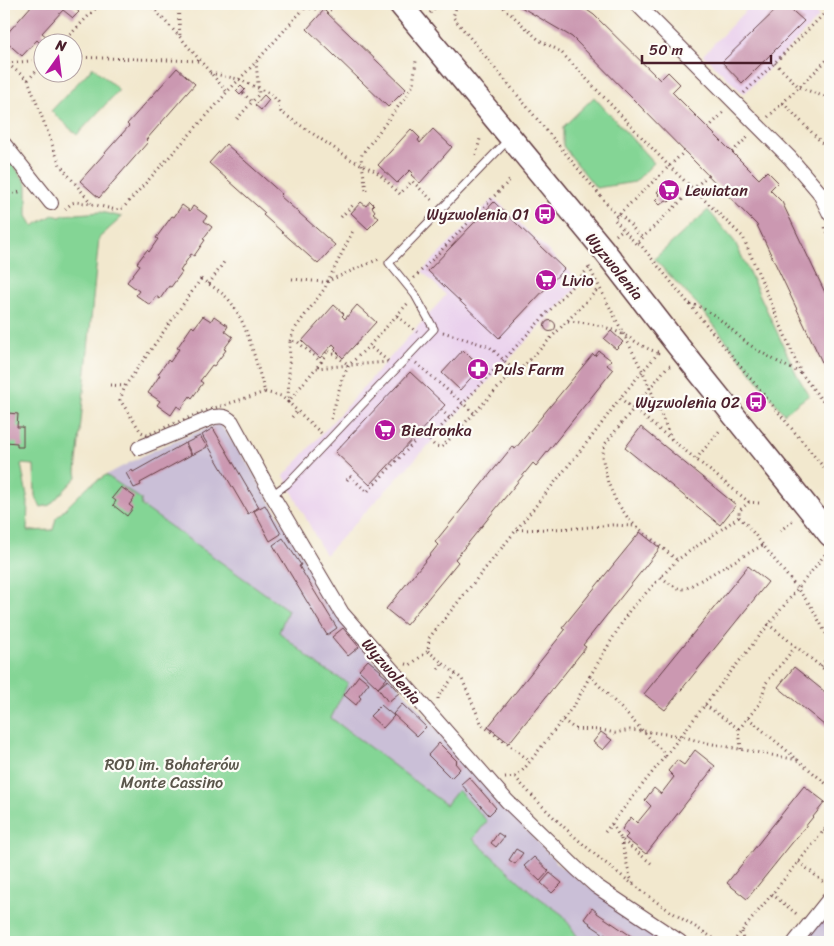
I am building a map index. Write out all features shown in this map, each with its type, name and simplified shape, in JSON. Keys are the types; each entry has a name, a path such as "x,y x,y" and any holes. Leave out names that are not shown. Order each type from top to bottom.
{"main road":[{"name":"Wyzwolenia","path":"400,4 606,254 829,536"}],"street":[{"path":"637,4 790,158 819,192 830,214"},
{"path":"4,144 50,203"},
{"name":"Wyzwolenia","path":"139,448 214,417 227,417 232,422 272,495 342,613 507,801 596,886 680,942"},
{"path":"795,942 830,898"}],"lane":[{"path":"272,495 287,484 434,329 415,295 389,263 510,138"}],"path":[{"path":"74,32 100,4"},
{"path":"149,4 227,92"},
{"path":"178,4 180,37"},
{"path":"67,207 76,202 116,210 123,208 308,4"},
{"path":"429,14 438,4"},
{"path":"457,4 453,17 619,215 643,239"},
{"path":"500,4 540,40 560,51 669,166 743,237 802,373 830,409"},
{"path":"824,4 825,13 830,18"},
{"path":"304,8 334,10"},
{"path":"708,128 825,13"},
{"path":"82,57 200,61"},
{"path":"732,152 830,57"},
{"path":"5,62 32,61"},
{"path":"366,190 362,154 413,85 416,61"},
{"path":"5,62 28,80 60,165 92,204"},
{"path":"237,119 260,94 256,62"},
{"path":"775,63 799,87 830,99"},
{"path":"210,73 238,79 271,94 278,102 281,112 350,159 377,172 400,194 412,181 435,203"},
{"path":"28,80 32,75"},
{"path":"243,93 252,102"},
{"path":"783,103 830,151"},
{"path":"474,162 480,139"},
{"path":"685,151 614,220 636,244 639,243 825,469 830,470"},
{"path":"639,243 708,175"},
{"path":"407,285 511,178"},
{"path":"341,217 354,204"},
{"path":"288,402 290,341 294,330 326,288 354,229"},
{"path":"292,279 328,281 383,257"},
{"path":"590,259 589,268 643,372 672,440"},
{"path":"209,284 224,262"},
{"path":"429,440 589,268"},
{"path":"141,432 120,400 125,386 201,279 224,295 234,306 248,336 262,385"},
{"path":"434,329 490,347 517,373 600,288"},
{"path":"689,304 696,305 710,313 778,363 802,373"},
{"path":"568,321 593,323 624,335 645,349 659,352"},
{"path":"290,341 298,342 321,362"},
{"path":"331,421 342,379 349,366 370,346"},
{"path":"403,664 410,664 428,651 429,638 597,430 620,398 659,352 660,347"},
{"path":"288,402 321,362 328,350 349,366"},
{"path":"316,368 389,362"},
{"path":"673,365 668,367 605,444 602,456 608,484 616,501 630,521 677,560"},
{"path":"347,480 350,476 367,492 422,434 435,446 442,447 515,370"},
{"path":"110,385 125,386"},
{"path":"265,392 281,396 326,438"},
{"path":"620,398 749,502 759,503"},
{"path":"441,410 450,418"},
{"path":"292,417 298,411"},
{"path":"696,459 721,429"},
{"path":"500,777 515,777 530,762 563,720 575,704 629,611 677,560 738,517 739,511 749,502"},
{"path":"738,517 748,526 811,606 830,641"},
{"path":"780,531 795,518"},
{"path":"516,530 612,525 637,526"},
{"path":"605,832 797,589 829,536"},
{"path":"661,577 679,589 685,589 763,545"},
{"path":"768,624 830,674"},
{"path":"741,749 739,729 760,703 766,683 796,646"},
{"path":"428,651 462,679 482,724 530,762"},
{"path":"821,666 830,654"},
{"path":"438,669 443,663"},
{"path":"438,702 438,697 456,674"},
{"path":"590,676 666,755"},
{"path":"705,705 739,729"},
{"path":"748,718 830,786"},
{"path":"563,720 575,729 601,730 615,733 630,730 681,736 702,742 798,760"},
{"path":"515,777 546,810 590,850 646,895 719,942"},
{"path":"733,942 830,823"},
{"path":"612,824 621,839 630,877 635,886"},
{"path":"824,830 830,835"},
{"path":"621,839 652,864"},
{"path":"799,862 830,888"},
{"path":"772,894 809,925"},
{"path":"742,932 743,942"}],"shaded area":[{"path":"752,4 808,4 819,17 744,94 703,55"},
{"path":"494,198 581,283 325,555 284,476 446,295 422,271"},
{"path":"219,423 244,458 340,618 370,657 390,676 504,806 560,866 667,942 581,942 563,915 530,891 473,839 458,790 446,805 331,718 348,683 320,667 279,632 142,505 141,499 106,475 154,450"},
{"path":"830,907 830,942 803,942"}],"green space":[{"path":"93,67 119,90 77,135 51,111 79,82 82,82 82,79"},
{"path":"594,97 654,163 635,182 596,188 563,146 563,127"},
{"name":"ROD im. Bohaterów Monte Cassino","path":"4,152 27,184 27,216 33,226 53,215 60,217 64,215 101,212 122,217 99,238 77,477 50,505 41,507 35,496 34,465 21,464 28,501 27,531 53,530 56,518 87,487 106,475 141,499 142,506 288,610 279,632 320,667 348,683 331,718 446,805 458,790 487,821 473,839 530,891 563,915 581,942 4,942"},
{"path":"708,210 735,242 797,375 809,395 784,414 698,305 654,259"}],"building":[{"path":"33,4 70,4 79,12 73,18 63,10 43,32 32,32 32,45 22,56 4,40 4,37"},
{"path":"516,4 583,4 581,6 594,15 660,80 668,72 680,84 672,92 759,179 767,171 778,182 770,190 782,202 830,303 830,379 757,225 572,37"},
{"path":"782,4 785,4 804,21 742,83 722,62"},
{"path":"324,10 406,89 388,107 307,29"},
{"path":"177,68 195,84 99,198 80,181"},
{"path":"241,86 245,90 240,95 236,91"},
{"path":"264,95 269,100 261,110 255,105"},
{"path":"411,129 420,138 418,140 420,143 433,129 452,147 420,183 411,175 413,173 410,170 397,183 378,165"},
{"path":"226,144 335,245 318,264 209,163"},
{"path":"668,180 680,191 669,202 666,200 660,205 655,200 660,195 657,192"},
{"path":"370,201 374,205 372,207 375,211 373,213 379,218 368,229 351,213 361,202 366,206"},
{"path":"494,202 564,269 499,338 428,271"},
{"path":"182,205 190,211 193,206 207,216 204,221 212,227 194,256 191,254 180,271 182,272 171,287 169,286 160,299 156,296 150,305 136,295 139,291 127,282 140,265 137,263 147,250 149,252 158,239 156,238"},
{"path":"334,305 344,314 342,316 345,319 357,305 376,322 343,358 334,349 336,347 333,344 320,358 302,341"},
{"path":"203,316 211,321 214,316 228,326 225,331 233,337 214,366 212,365 200,381 203,383 192,398 190,396 181,409 177,406 171,415 157,405 160,401 148,393 160,375 158,374 168,360 170,362 192,326 194,328"},
{"path":"550,320 556,326 550,332 544,326"},
{"path":"611,331 623,342 616,349 604,339"},
{"path":"463,350 483,370 480,374 477,371 460,390 442,373"},
{"path":"599,351 611,360 607,365 613,370 536,466 533,463 455,559 458,562 406,625 386,609 438,545 435,542 512,447 515,449 593,354 595,356"},
{"path":"410,372 445,405 370,485 335,452"},
{"path":"8,413 18,414 17,427 23,427 23,447 17,447 17,443 6,442"},
{"path":"641,427 736,505 720,525 625,448"},
{"path":"213,428 259,507 248,514 202,435"},
{"path":"200,436 207,447 192,455 186,443"},
{"path":"185,443 191,455 134,488 126,473 132,470 133,472"},
{"path":"121,487 135,497 129,505 133,508 127,516 113,505 116,501 112,498"},
{"path":"265,505 281,534 270,541 254,511"},
{"path":"640,532 660,548 583,645 586,647 509,743 488,727 565,630 562,628"},
{"path":"283,538 301,565 299,566 337,628 327,635 273,545"},
{"path":"748,566 768,582 665,710 644,694"},
{"path":"343,628 359,647 348,656 332,637"},
{"path":"368,660 387,678 378,688 359,670"},
{"path":"794,667 830,696 830,730 778,687"},
{"path":"359,675 369,683 359,696 361,698 356,705 344,695"},
{"path":"388,680 399,693 388,702 378,688"},
{"path":"402,704 426,727 417,736 393,714"},
{"path":"381,705 394,716 383,728 370,716"},
{"path":"601,732 612,740 603,750 593,742"},
{"path":"439,743 457,761 455,763 460,769 451,778 428,755"},
{"path":"695,750 715,766 646,854 625,838 628,835 622,829 631,817 637,823 651,806 645,800 650,793 654,788 661,794 674,777 668,771 677,760 684,765"},
{"path":"469,777 496,808 489,815 461,784"},
{"path":"804,786 825,802 747,899 727,883"},
{"path":"498,833 504,837 496,847 491,843"},
{"path":"516,849 523,853 515,864 509,860"},
{"path":"534,857 549,871 540,881 524,866"},
{"path":"550,873 562,883 552,893 541,883"},
{"path":"592,908 640,942 616,942 589,924 584,919"},
{"path":"828,919 830,921 830,932 823,924"}],"place":[{"name":"Lewiatan","path":"669,190"},
{"name":"Wyzwolenia 01","path":"545,214"},
{"name":"Livio","path":"546,280"},
{"name":"Puls Farm","path":"478,369"},
{"name":"Wyzwolenia 02","path":"756,402"},
{"name":"Biedronka","path":"385,430"}]}
